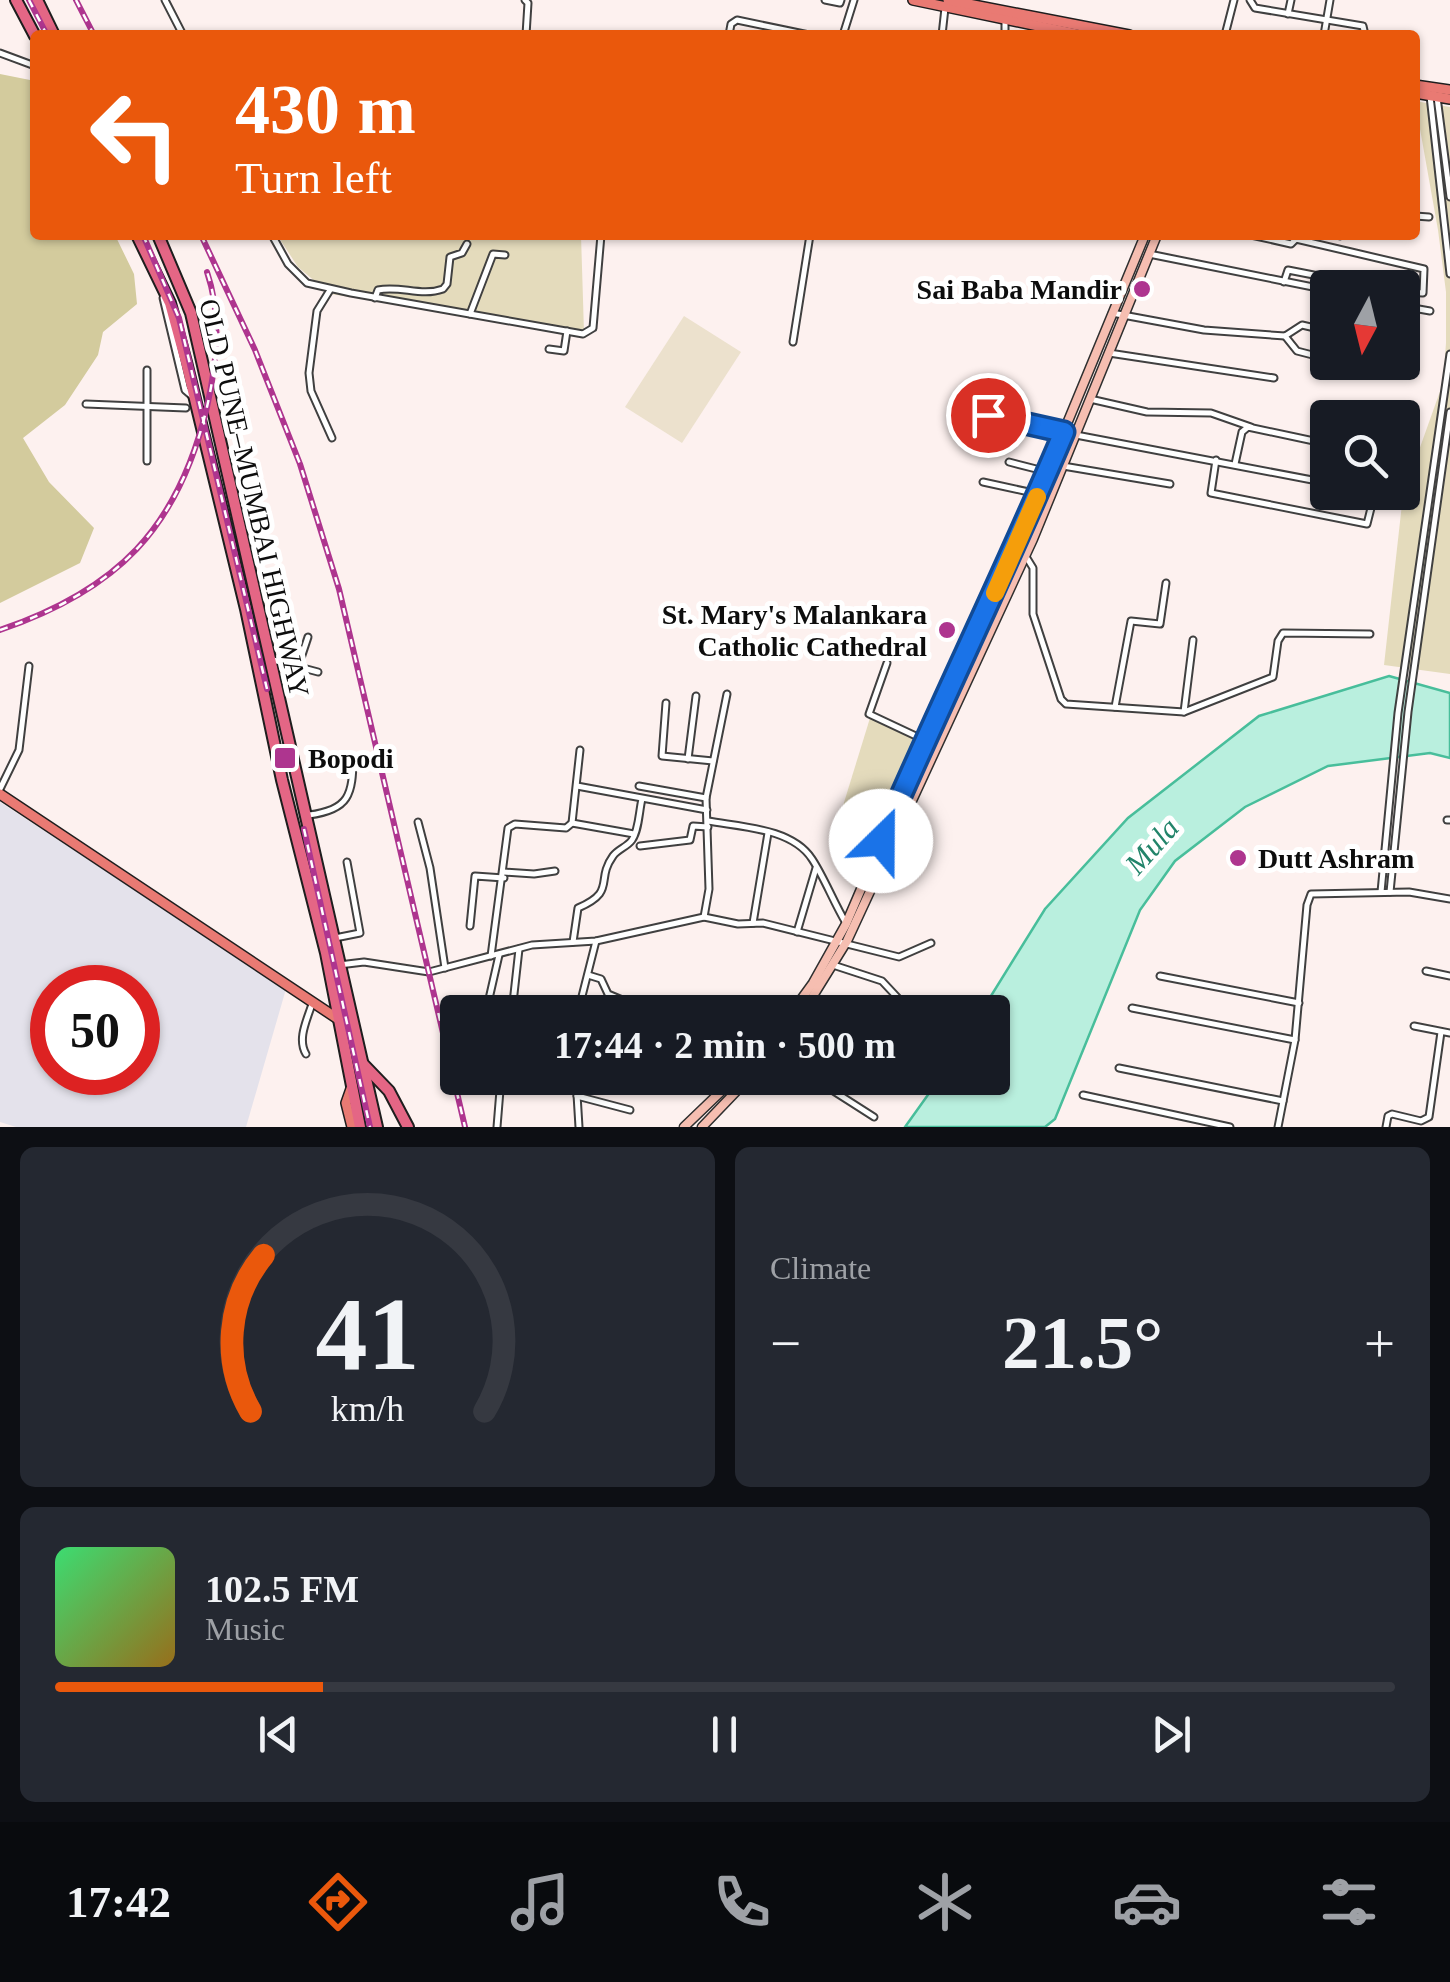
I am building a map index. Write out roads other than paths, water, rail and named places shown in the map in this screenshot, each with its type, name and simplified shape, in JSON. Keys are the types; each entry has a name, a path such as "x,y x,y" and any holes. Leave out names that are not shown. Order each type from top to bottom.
{"highway":[{"path":"16,0 32,30"},
{"path":"37,0 52,30"},
{"name":"OLD PUNE–MUMBAI HIGHWAY","path":"140,240 164,289 194,398 282,780 377,1127"},
{"name":"OLD PUNE–MUMBAI HIGHWAY","path":"160,240 186,295 332,938 334,966"},
{"path":"202,429 217,426"},
{"path":"346,1021 360,1127"},
{"path":"361,1062 388,1091 408,1127"},
{"path":"373,1108 382,1103 399,1109"}],"main road":[{"path":"913,0 1101,30"},
{"path":"947,3 1038,30"},
{"path":"1420,86 1450,90"},
{"path":"1420,95 1450,99"},
{"path":"814,995 833,965 846,924 924,740 1014,550 1143,240"},
{"path":"804,995 841,942 1026,555 1155,240"},
{"path":"0,791 346,1021"},
{"path":"352,1085 346,1102 352,1127"},
{"path":"684,1127 717,1095"},
{"path":"702,1127 733,1095"}],"street":[{"path":"165,0 180,30"},
{"path":"525,0 526,30"},
{"path":"825,0 841,0"},
{"path":"845,30 854,0"},
{"path":"1226,30 1234,0"},
{"path":"1250,0 1255,8 1363,26 1364,30"},
{"path":"1288,14 1290,0"},
{"path":"1325,30 1330,0"},
{"path":"943,30 947,3"},
{"path":"730,30 736,20 785,30"},
{"path":"1005,20 1005,30"},
{"path":"0,53 30,64"},
{"path":"1433,96 1450,197"},
{"path":"1438,132 1450,274"},
{"path":"1420,216 1429,217"},
{"path":"275,240 288,264 307,283 584,334 593,328 601,240"},
{"path":"793,342 809,240"},
{"path":"1300,240 1424,269 1423,294 1420,294"},
{"path":"375,298 378,290 390,288 419,294 438,292 447,284 450,257 462,253 467,244"},
{"path":"1138,250 1310,287"},
{"path":"470,314 492,254 505,255"},
{"path":"1284,282 1288,270 1310,274"},
{"path":"331,289 317,311 308,373 310,391 332,438"},
{"path":"1420,309 1430,311"},
{"path":"1112,313 1204,330 1284,336 1302,326 1310,328"},
{"path":"549,349 564,352 567,331"},
{"path":"1284,336 1297,351 1310,354"},
{"path":"1109,353 1274,378"},
{"path":"1381,892 1398,714 1450,354"},
{"path":"146,370 147,461"},
{"path":"1090,399 1136,411 1211,413 1310,440"},
{"path":"86,404 186,408"},
{"path":"1390,892 1408,712 1450,412"},
{"path":"988,415 1310,479"},
{"path":"1235,464 1242,432 1252,427"},
{"path":"1216,460 1211,493 1367,524 1370,510"},
{"path":"1009,462 1048,472"},
{"path":"1063,466 1170,484"},
{"path":"982,482 1038,494"},
{"path":"1014,550 1026,555 1033,568 1033,614 1066,704 1184,712 1272,676 1283,632 1370,634"},
{"path":"1115,707 1131,621 1160,624 1166,583"},
{"path":"298,666 308,638"},
{"path":"1184,712 1192,640"},
{"path":"270,659 318,672"},
{"path":"886,663 869,714 936,745"},
{"path":"0,791 19,750 30,666"},
{"path":"704,917 709,890 706,798 727,694"},
{"path":"688,759 696,696"},
{"path":"666,703 662,756 714,761"},
{"path":"572,823 580,750"},
{"path":"304,816 334,812 339,807 351,786 353,756"},
{"path":"576,786 707,810"},
{"path":"639,786 706,798"},
{"path":"574,942 578,908 604,891 612,857 634,834 642,799"},
{"path":"418,822 430,868 444,968"},
{"path":"491,956 509,826 559,828 572,823 634,834"},
{"path":"640,846 690,840 693,826 708,824 768,833 803,848 846,924"},
{"path":"753,923 768,833"},
{"path":"332,938 360,933 347,862"},
{"path":"798,932 816,867"},
{"path":"470,926 476,876 555,871"},
{"path":"1278,1127 1295,1040 1311,894 1424,893 1450,899"},
{"path":"334,966 364,962 423,972 518,948 596,940 704,917 798,932 899,957 931,943"},
{"path":"583,995 596,940"},
{"path":"514,995 518,948"},
{"path":"490,995 499,955"},
{"path":"833,965 882,981 895,995"},
{"path":"1426,971 1450,976"},
{"path":"588,975 601,979 611,995"},
{"path":"1160,976 1299,1004"},
{"path":"306,1054 301,1046 302,1036 312,1002"},
{"path":"1132,1008 1295,1040"},
{"path":"1414,1026 1450,1033"},
{"path":"1386,1127 1390,1115 1421,1122 1429,1117 1440,1032"},
{"path":"1119,1068 1283,1101"},
{"path":"497,1127 500,1095"},
{"path":"840,1095 874,1116"},
{"path":"1082,1095 1230,1127"},
{"path":"579,1127 577,1096 630,1110"}],"water":[{"name":"Mula","path":"1389,676 1450,693 1450,758 1430,753 1328,766 1245,807 1175,861 1140,910 1055,1119 1045,1127 905,1127 928,1095 1010,1095 1010,995 992,995 1045,909 1128,818 1259,716"}],"railway":[{"path":"29,0 44,30"},
{"path":"76,0 91,30"},
{"path":"145,240 179,318 267,689"},
{"path":"203,240 255,350 300,464 339,589 465,1127"},
{"path":"0,630 78,595 109,574 160,521 195,450 207,407 216,339 215,305 207,272"},
{"path":"304,829 370,1127"}],"place":[{"name":"Sai Baba Mandir","path":"1142,289"},
{"name":"St. Mary's Malankara Catholic Cathedral","path":"947,630"},
{"name":"Bopodi","path":"285,758"},
{"name":"Dutt Ashram","path":"1238,858"}]}
